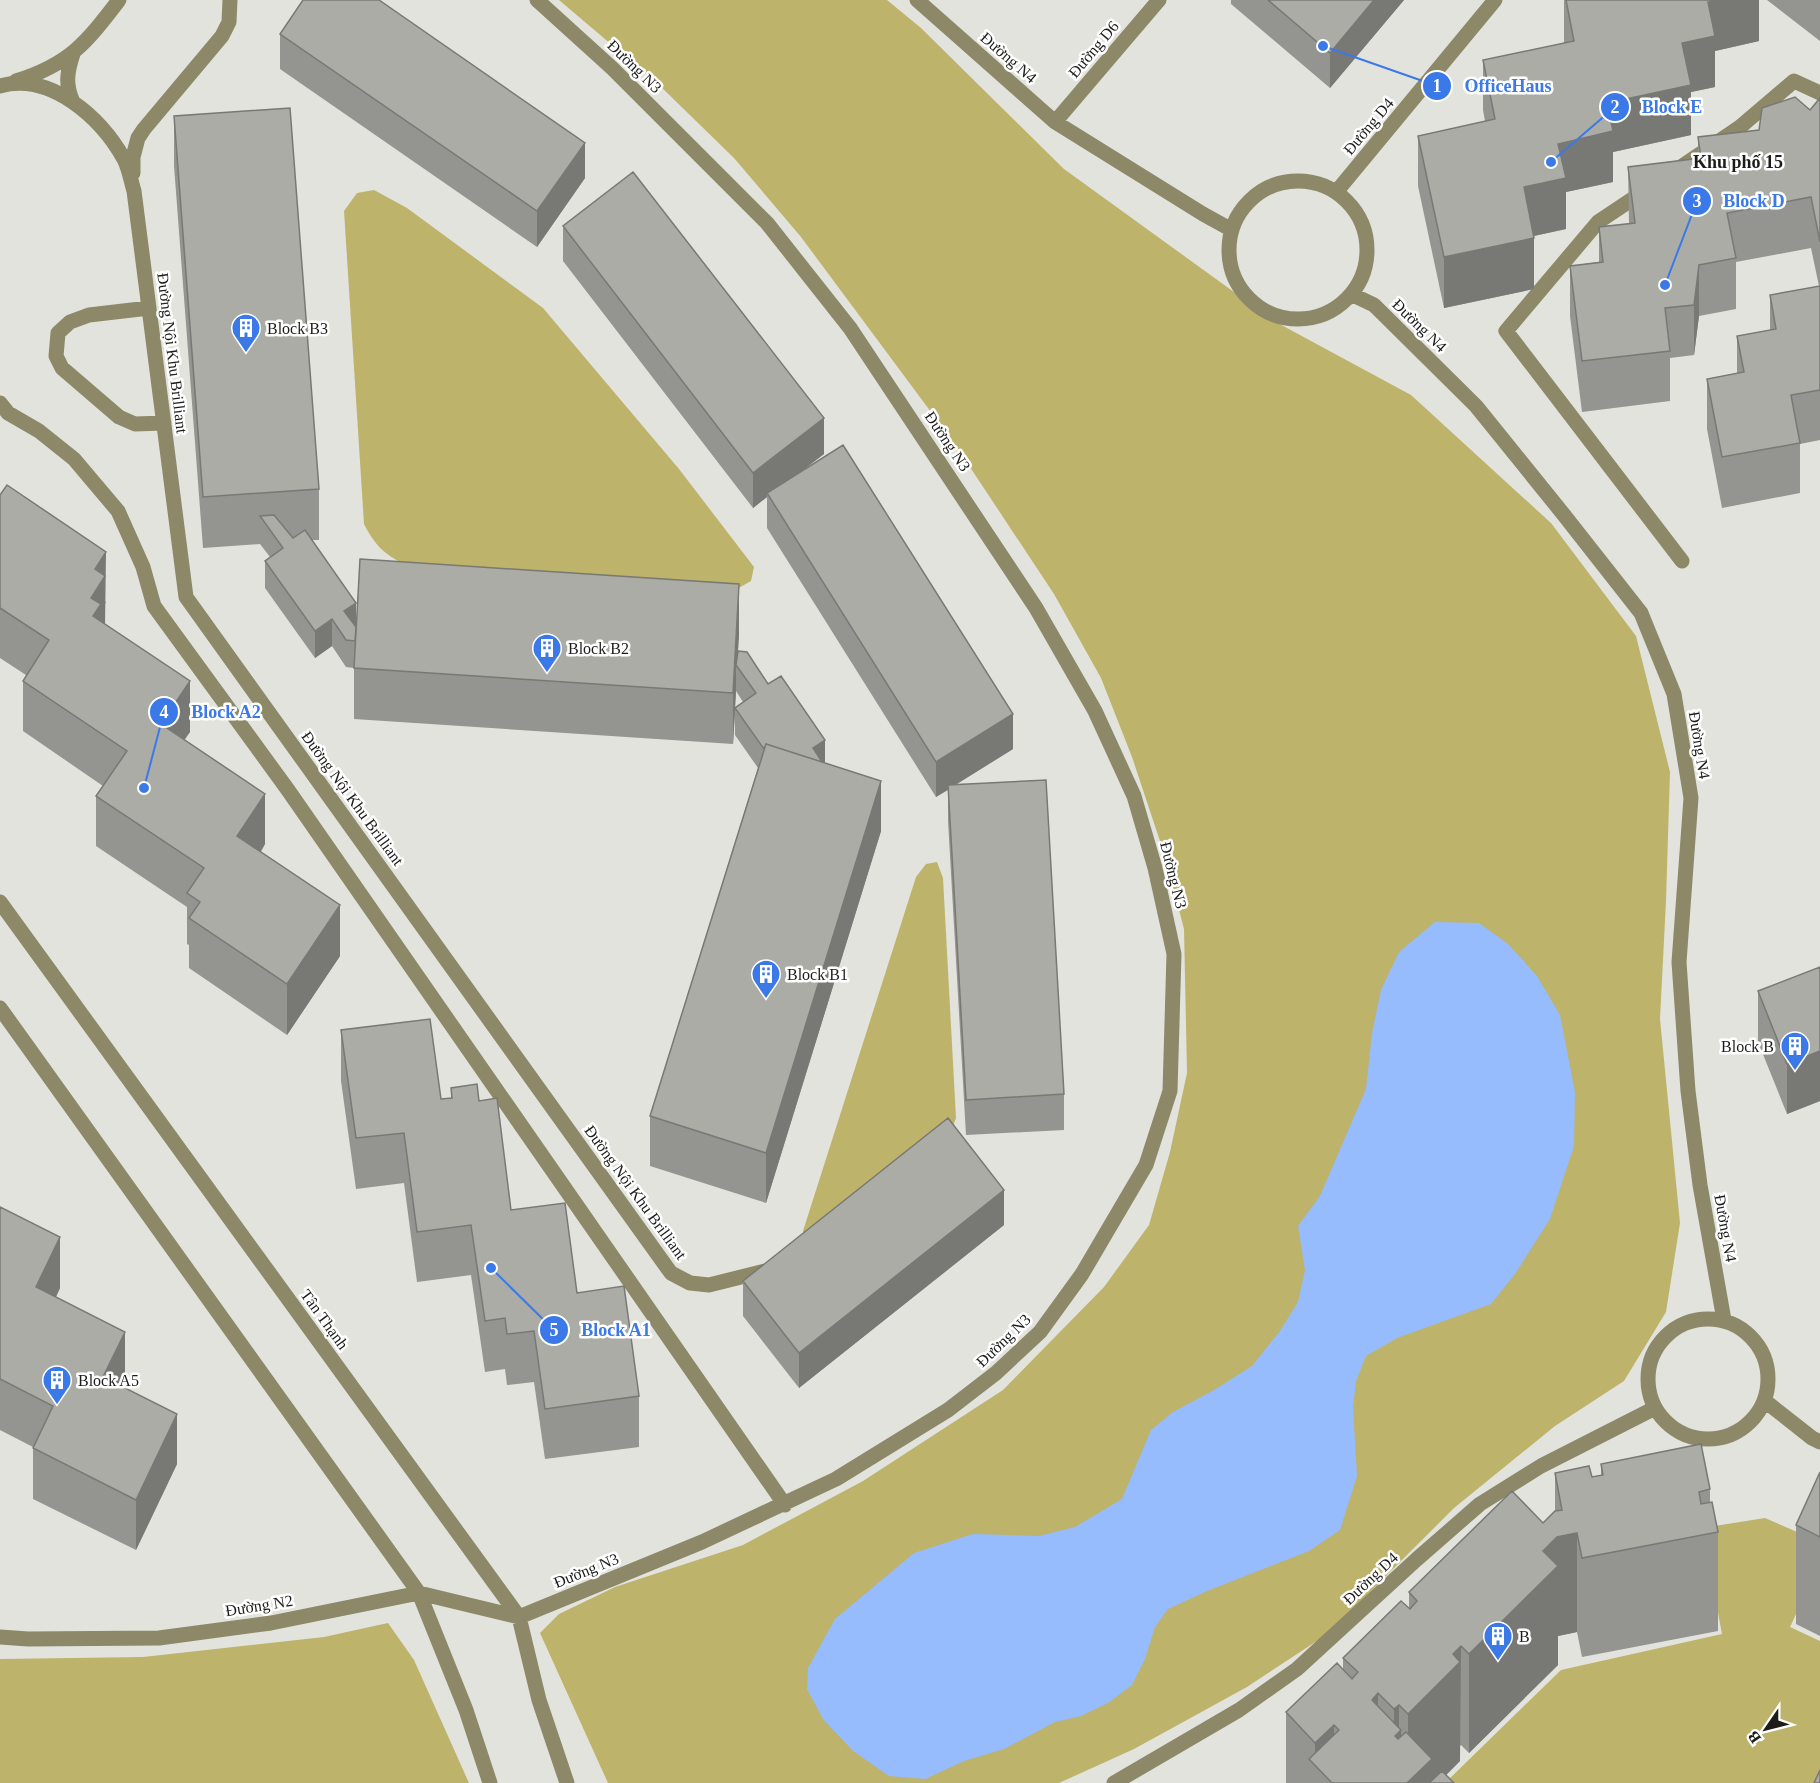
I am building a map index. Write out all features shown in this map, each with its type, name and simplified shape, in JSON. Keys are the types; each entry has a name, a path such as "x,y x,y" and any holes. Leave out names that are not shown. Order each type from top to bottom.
{"street":[{"name":"Đường Nội Khu Brilliant","path":"6,84 53,66 73,54 89,39 119,0"},
{"name":"Đường N3","path":"519,1617 702,1542 785,1505 836,1479 948,1410 996,1373 1040,1332 1082,1274 1146,1165 1170,1091 1174,954 1155,868 1134,796 1095,711 1036,608 976,515 850,328 767,223 612,68 537,0"},
{"name":"Đường N4","path":"917,0 1055,122 1232,230"},
{"name":"Đường D6","path":"1055,122 1159,0"},
{"name":"Đường D4","path":"1337,191 1495,0"},
{"name":"Đường Nội Khu Brilliant","path":"229,2 229,22 222,36 144,129 138,138 133,157 149,308 186,597 671,1273 690,1283 709,1285 765,1271"},
{"path":"73,54 67,80 68,91 73,102"},
{"path":"1682,561 1506,331 1598,222 1740,128 1794,81 1820,93"},
{"name":"Đường Nội Khu Brilliant","path":"6,84 53,91 73,102 106,134 125,161 135,191"},
{"path":"106,134 117,137 128,136 144,129"},
{"path":"1288,182 1311,182 1337,191 1351,206 1363,226 1367,248 1365,270 1355,290 1340,306 1321,316 1299,320 1278,317 1258,307 1241,291 1231,269 1228,246 1234,223 1247,203 1265,189 1288,182"},
{"name":"Đường N4","path":"1351,294 1374,305 1476,405 1641,613 1674,694 1691,798 1678,962 1688,1091 1700,1185 1724,1320"},
{"path":"149,308 89,315 70,322 58,333 56,356 62,368 119,417 135,424 164,423"},
{"path":"0,403 9,413 39,431 74,459 118,511 143,567 154,606 288,790 785,1505"},
{"name":"Tân Thạnh","path":"0,902 519,1617 539,1700 567,1783"},
{"path":"0,1008 419,1593 466,1710 490,1783"},
{"path":"1704,1318 1724,1320 1742,1328 1757,1342 1766,1361 1769,1381 1765,1401 1755,1418 1740,1431 1722,1438 1702,1439 1683,1434 1667,1423 1655,1408 1648,1389 1648,1368 1655,1350 1667,1334 1684,1322 1704,1318"},
{"path":"1765,1401 1820,1442"},
{"name":"Đường D4","path":"1114,1783 1239,1710 1297,1669 1417,1558 1480,1504 1541,1466 1655,1408"},
{"name":"Đường N2","path":"0,1637 28,1639 159,1638 271,1623 419,1593 519,1617"}],"shaded area":[{"path":"559,0 887,0 921,28 1064,169 1274,321 1411,395 1551,523 1636,636 1670,772 1660,1019 1680,1223 1666,1312 1624,1381 1555,1426 1454,1508 1329,1633 1247,1687 1134,1749 1059,1783 608,1783 540,1633 559,1614 615,1587 743,1545 863,1481 1003,1390 1104,1287 1149,1225 1170,1152 1187,1073 1184,929 1165,856 1132,757 1101,678 1054,594 954,443 801,237 734,158 658,84"},
{"path":"374,190 407,208 543,308 679,469 754,567 751,581 735,590 417,571 380,548 364,524 344,211 357,193"},
{"path":"937,862 943,878 956,1118 948,1140 806,1247 803,1231 916,877 926,864"},
{"path":"1765,1518 1820,1542 1820,1563 1790,1627 1820,1641 1820,1783 1445,1783 1561,1670 1722,1634 1702,1528"},
{"path":"388,1623 414,1660 469,1783 0,1783 0,1659 143,1657 324,1637"}],"water":[{"path":"1435,922 1479,923 1508,944 1537,976 1560,1015 1575,1092 1574,1146 1550,1219 1515,1274 1491,1304 1397,1338 1366,1356 1356,1381 1353,1408 1357,1476 1340,1530 1309,1551 1207,1591 1168,1609 1155,1627 1145,1659 1132,1685 1108,1703 1081,1716 1055,1722 1004,1749 964,1761 925,1779 889,1776 853,1751 823,1719 807,1689 808,1668 835,1619 914,1553 973,1534 1039,1536 1075,1527 1122,1499 1151,1430 1173,1412 1252,1366 1280,1331 1298,1302 1305,1270 1298,1226 1320,1196 1366,1089 1372,1033 1381,990 1399,952"}],"building":[{"path":"303,0 379,0 585,143 537,211 280,34"},
{"path":"1268,0 1374,0 1330,53"},
{"path":"1566,0 1718,0 1708,2 1715,36 1682,43 1691,85 1607,103 1613,131 1558,144 1566,178 1524,187 1534,238 1444,257 1418,136 1495,119 1483,60 1574,41"},
{"path":"1795,97 1810,110 1820,98 1820,242 1811,197 1727,213 1736,258 1699,265 1694,305 1665,308 1670,351 1582,361 1570,266 1603,262 1599,227 1635,223 1628,167 1701,158 1698,137 1759,130 1762,108"},
{"name":"Block B3","path":"290,108 319,489 203,497 174,116"},
{"path":"633,172 824,418 753,473 563,226"},
{"path":"1820,286 1820,390 1791,395 1800,443 1722,457 1707,379 1744,372 1737,336 1776,329 1770,295"},
{"path":"843,445 1013,714 936,762 767,493"},
{"path":"7,485 106,552 95,569 105,576 91,598 101,604 93,616 190,681 161,724 265,794 237,836 340,905 287,984 189,918 200,902 187,893 204,868 96,796 127,751 23,681 49,640 0,608 0,495"},
{"path":"274,515 293,538 305,530 356,603 344,611 356,627 355,641 346,640 332,619 315,631 265,561 283,548 260,516"},
{"path":"360,559 739,584 733,693 354,668"},
{"path":"738,651 747,652 768,684 781,676 825,740 813,748 822,762 766,744 764,749 735,708 756,693 736,665"},
{"name":"Block B1","path":"766,744 881,781 766,1153 650,1116"},
{"path":"1046,780 1064,1094 966,1100 948,785"},
{"path":"1820,967 1820,1051 1787,1064 1758,991"},
{"path":"430,1019 441,1099 452,1098 451,1088 477,1084 479,1101 497,1098 511,1210 565,1203 577,1293 624,1286 639,1396 545,1409 534,1331 507,1334 505,1318 485,1321 471,1225 417,1232 404,1133 356,1138 341,1030"},
{"path":"948,1118 1004,1190 799,1353 743,1281"},
{"name":"Block A5","path":"0,1207 60,1237 36,1287 125,1332 103,1377 177,1414 136,1500 33,1448 53,1406 0,1379"},
{"path":"1701,1444 1710,1489 1699,1492 1701,1504 1712,1502 1718,1532 1582,1558 1577,1533 1557,1537 1543,1551 1558,1566 1469,1654 1461,1646 1453,1654 1460,1662 1408,1714 1399,1705 1394,1709 1378,1693 1372,1700 1401,1730 1395,1736 1398,1739 1406,1732 1432,1759 1407,1783 1332,1783 1309,1759 1339,1730 1334,1725 1315,1743 1286,1712 1337,1663 1352,1679 1358,1672 1343,1658 1401,1601 1410,1609 1417,1601 1409,1592 1512,1491 1543,1523 1555,1511 1562,1510 1555,1473 1589,1466 1592,1477 1603,1475 1601,1464"},
{"path":"1820,1472 1820,1537 1796,1525"},
{"path":"1820,1770 1820,1783 1814,1783"},
{"path":"1442,1771 1454,1783 1429,1783"}],"place":[{"name":"OfficeHaus","path":"1323,46"},
{"name":"Block E","path":"1551,162"},
{"name":"Block D","path":"1665,285"},
{"name":"Block B3","path":"246,354"},
{"name":"Block B2","path":"547,674"},
{"name":"Block A2","path":"144,788"},
{"name":"Block B1","path":"766,1000"},
{"name":"Block B","path":"1795,1072"},
{"name":"Block A1","path":"491,1268"},
{"name":"Block A5","path":"57,1406"},
{"name":"B","path":"1498,1662"}],"district":[{"name":"Khu phố 15","path":"1738,162"}]}
